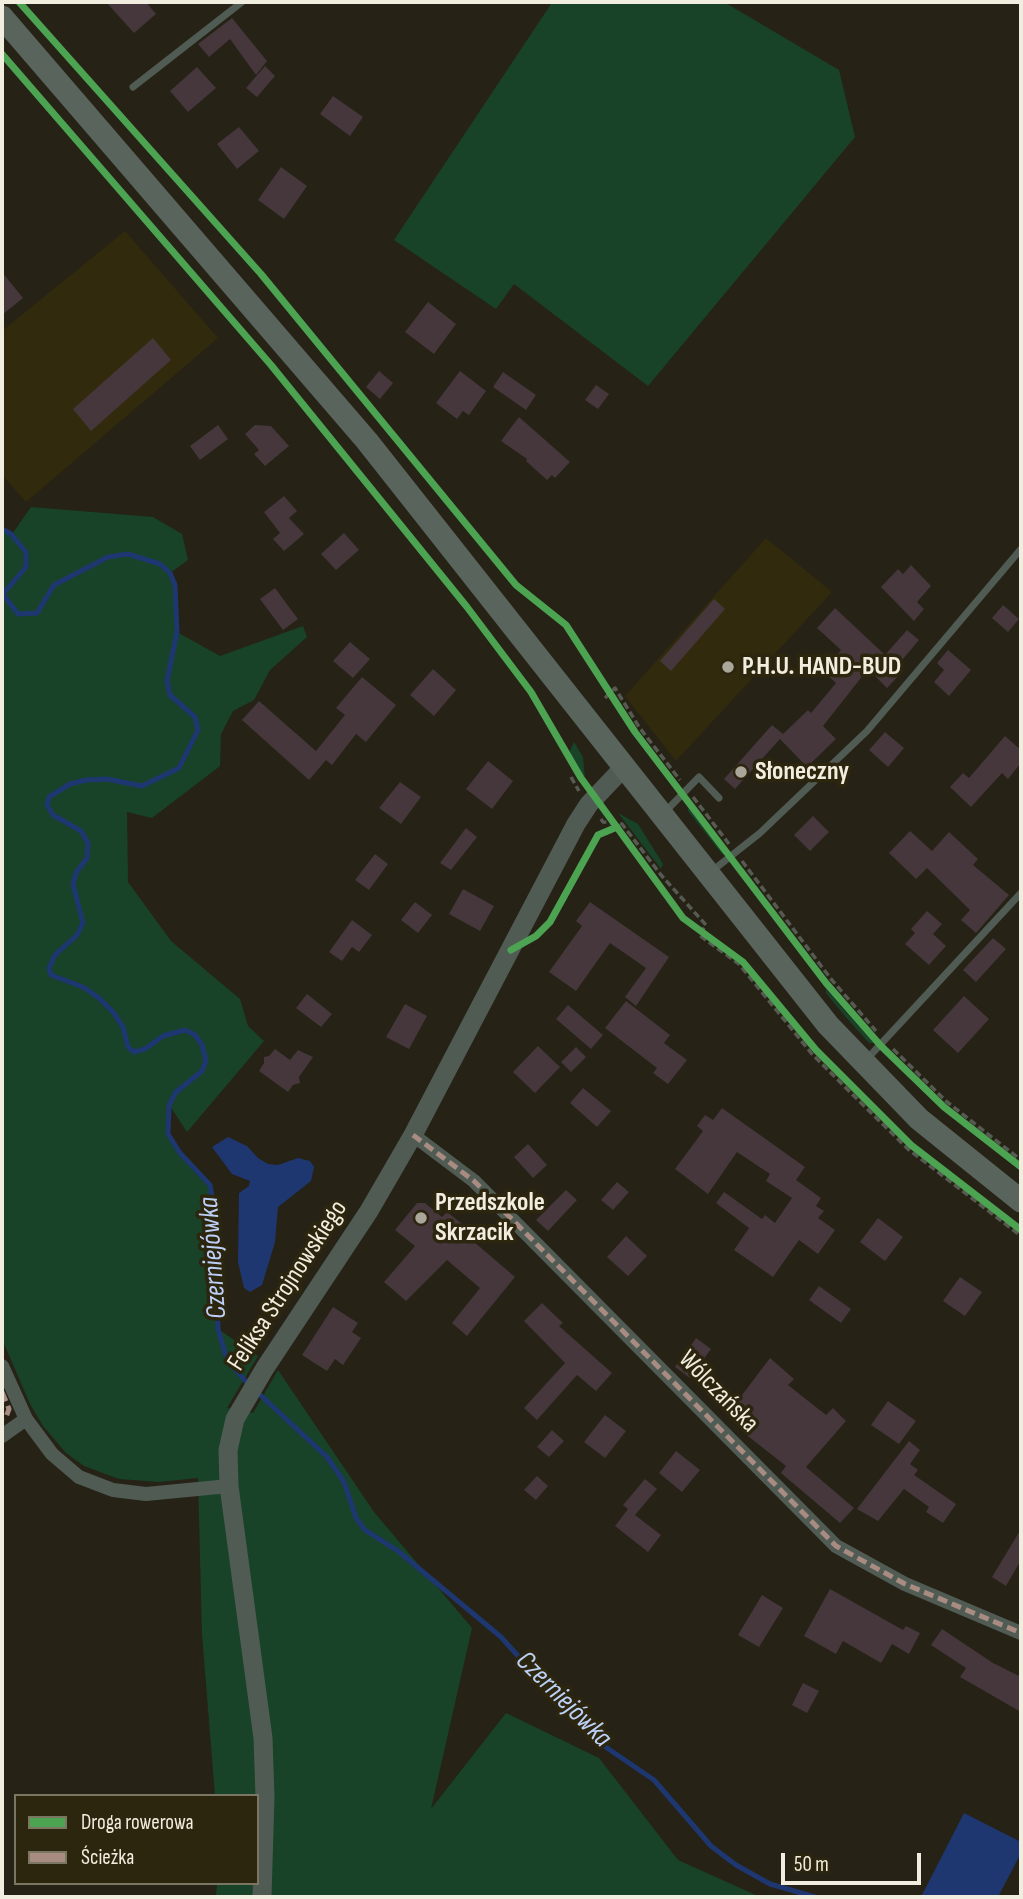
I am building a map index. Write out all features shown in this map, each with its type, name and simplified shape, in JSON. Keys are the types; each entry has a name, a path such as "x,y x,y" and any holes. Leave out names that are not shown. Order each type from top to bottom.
{"main road":[{"path":"2,17 312,374 796,987 863,1063 941,1138 1021,1200"}],"street":[{"name":"Feliksa Strojnowskiego","path":"262,1897 265,1819 263,1738 229,1486 230,1439 242,1406 369,1211 413,1135 580,793 624,766"},
{"name":"Wólczańska","path":"413,1135 474,1181 836,1546 905,1584 1021,1633"},
{"path":"2,1366 26,1419 61,1463 79,1477 100,1486 146,1494 229,1486"},
{"path":"2,1436 26,1419"}],"lane":[{"path":"133,87 242,2"},
{"path":"709,874 867,731 1021,549"},
{"path":"662,814 699,777 719,798"},
{"path":"863,1063 1021,893"}],"path":[{"path":"603,681 608,695 635,732 734,854 826,983 944,1107 1021,1167"},
{"path":"574,767 581,778 580,793"},
{"path":"580,793 581,778"},
{"path":"580,793 615,824 668,897"},
{"path":"603,822 622,824 661,875 706,925 699,935 739,964 812,1054 908,1149 1021,1236"},
{"path":"607,831 615,824"},
{"path":"692,925 743,962 816,1050 911,1145 1021,1230"},
{"path":"883,1044 947,1102 1021,1160"}],"shaded area":[{"path":"125,231 218,338 26,502 2,475 2,331"},
{"path":"766,538 832,592 676,761 625,696"}],"green space":[{"path":"549,2 724,2 839,70 855,137 648,386 514,284 496,309 394,240 551,4"},
{"path":"31,507 153,517 182,534 188,560 170,573 178,609 177,632 220,656 303,626 307,637 270,670 254,700 233,711 221,734 220,766 152,818 127,812 128,882 171,941 240,999 248,1026 264,1041 187,1132 170,1106 167,1120 168,1134 180,1153 210,1185 215,1202 218,1329 258,1356 227,1408 253,1413 278,1370 374,1512 472,1628 431,1809 506,1713 599,1758 678,1860 760,1897 216,1897 217,1885 259,1885 259,1794 215,1794 202,1634 198,1478 159,1482 119,1479 84,1466 66,1453 43,1426 30,1404 2,1339 2,529 12,534"},
{"path":"574,742 583,757 585,779 569,753"},
{"path":"689,805 726,854 722,854 688,811"},
{"path":"618,813 638,824 663,864 661,869"},
{"path":"826,989 874,1043 869,1043 843,1014 826,993"}],"water":[{"path":"228,1137 247,1146 268,1164 278,1165 298,1158 310,1161 314,1167 311,1181 278,1207 275,1242 262,1285 250,1292 244,1288 238,1262 239,1193 249,1186 250,1181 232,1174 212,1147"},
{"path":"964,1813 1021,1842 1021,1853 998,1897 921,1897"}],"building":[{"path":"106,2 146,2 156,14 134,33"},
{"path":"232,18 267,61 256,75 230,39 209,57 198,44"},
{"path":"265,66 275,76 257,97 246,88"},
{"path":"197,67 216,88 188,112 170,91"},
{"path":"333,96 363,117 350,136 320,114"},
{"path":"239,127 259,151 237,169 217,144"},
{"path":"281,167 307,186 284,219 258,200"},
{"path":"2,272 23,298 2,315"},
{"path":"428,302 456,324 434,354 405,332"},
{"path":"153,338 171,360 91,431 73,409"},
{"path":"379,371 393,383 380,399 366,387"},
{"path":"460,371 486,391 469,415 463,411 457,419 436,403"},
{"path":"503,372 536,395 526,410 493,387"},
{"path":"596,385 609,394 598,409 585,400"},
{"path":"519,417 570,462 555,478 552,475 547,480 526,461 527,459 501,441"},
{"path":"218,425 228,439 200,460 190,446"},
{"path":"255,425 271,426 289,446 265,466 254,454 259,450 245,434"},
{"path":"284,496 297,511 289,518 304,534 284,551 273,539 280,533 264,512"},
{"path":"344,533 359,550 336,570 321,554"},
{"path":"911,565 931,586 917,602 924,609 914,621 881,587 898,569 903,574"},
{"path":"275,588 298,619 283,630 260,599"},
{"path":"714,599 725,609 671,671 660,661"},
{"path":"1003,605 1019,619 1008,632 992,618"},
{"path":"835,608 885,655 907,630 919,640 897,666 903,671 887,688 868,669 823,726 836,739 807,767 780,739 735,789 724,779 772,725 783,734 808,710 811,713 836,683 823,671 841,650 817,628"},
{"path":"350,642 370,659 353,678 333,661"},
{"path":"948,650 971,670 949,696 934,682 944,670 937,663"},
{"path":"433,669 456,690 434,716 410,695"},
{"path":"362,677 396,705 366,742 356,734 332,765 326,760 309,780 242,720 259,701 316,751 345,715 336,708"},
{"path":"885,732 904,748 888,767 869,750"},
{"path":"1005,736 1021,750 1021,763 1008,779 1002,773 971,807 950,787 963,773 969,778"},
{"path":"488,761 513,781 492,809 466,789"},
{"path":"400,782 421,797 401,824 379,808"},
{"path":"813,816 829,832 810,851 794,835"},
{"path":"466,828 477,837 451,870 440,863"},
{"path":"910,831 932,851 949,832 978,859 973,865 1009,895 976,933 961,920 970,910 927,868 916,879 889,853"},
{"path":"375,854 388,864 369,890 355,880"},
{"path":"463,889 494,906 480,931 449,914"},
{"path":"415,902 432,915 418,933 401,920"},
{"path":"590,902 669,957 636,1006 625,997 646,968 610,943 576,991 549,972 582,926 576,921"},
{"path":"927,911 942,924 933,934 946,946 929,965 905,944 915,933 911,929"},
{"path":"352,920 372,935 359,952 352,947 342,961 329,952"},
{"path":"993,938 1006,949 976,982 963,970"},
{"path":"307,994 332,1014 321,1027 296,1008"},
{"path":"964,996 989,1019 958,1053 933,1030"},
{"path":"626,1001 670,1035 664,1043 687,1060 668,1084 653,1073 657,1068 605,1028"},
{"path":"405,1004 427,1016 409,1049 386,1037"},
{"path":"568,1005 603,1035 591,1049 556,1019"},
{"path":"538,1046 560,1067 535,1093 513,1072"},
{"path":"576,1047 586,1057 571,1072 561,1062"},
{"path":"275,1049 290,1060 298,1050 313,1057 299,1077 300,1083 293,1085 288,1092 259,1071 264,1057 269,1056"},
{"path":"583,1088 611,1111 597,1127 570,1103"},
{"path":"722,1108 805,1167 796,1180 821,1198 816,1206 824,1211 818,1218 835,1230 818,1254 799,1240 773,1277 734,1250 749,1228 716,1203 724,1192 762,1219 765,1215 775,1223 792,1198 766,1181 770,1174 737,1152 708,1194 675,1169 703,1131 697,1126 705,1115 713,1120"},
{"path":"528,1144 547,1165 533,1178 514,1157"},
{"path":"617,1182 629,1192 613,1210 601,1200"},
{"path":"566,1190 577,1200 548,1231 536,1220"},
{"path":"417,1203 425,1203 442,1217 447,1212 470,1230 466,1235 515,1277 467,1336 452,1323 480,1288 447,1260 406,1301 384,1282 415,1246 395,1230"},
{"path":"878,1218 903,1237 885,1261 860,1242"},
{"path":"626,1236 647,1256 628,1276 607,1257"},
{"path":"960,1277 982,1292 965,1316 943,1301"},
{"path":"819,1286 851,1309 841,1323 809,1300"},
{"path":"542,1303 563,1323 559,1326 612,1373 596,1391 577,1375 537,1420 524,1408 565,1363 524,1321"},
{"path":"333,1307 358,1323 352,1332 361,1338 343,1365 335,1359 327,1371 302,1355"},
{"path":"696,1338 711,1349 690,1378 675,1367"},
{"path":"770,1358 794,1379 788,1385 826,1415 833,1408 846,1421 806,1467 854,1508 840,1523 781,1473 786,1466 744,1433 753,1422 733,1407"},
{"path":"888,1401 916,1421 899,1444 871,1425"},
{"path":"605,1415 626,1431 605,1458 584,1442"},
{"path":"552,1430 564,1441 549,1457 537,1447"},
{"path":"909,1441 920,1450 910,1464 918,1470 914,1475 956,1504 943,1523 926,1512 929,1507 904,1489 878,1521 857,1509"},
{"path":"676,1451 700,1470 682,1492 659,1473"},
{"path":"537,1476 548,1486 536,1500 524,1490"},
{"path":"645,1479 657,1489 635,1515 661,1535 648,1552 615,1526 628,1509 623,1505"},
{"path":"1021,1529 1021,1560 1006,1586 992,1577"},
{"path":"830,1589 903,1630 906,1626 920,1633 909,1654 892,1644 881,1663 843,1641 836,1654 804,1636"},
{"path":"762,1595 783,1608 759,1647 738,1635"},
{"path":"942,1629 993,1663 1021,1677 1021,1712 960,1677 966,1668 931,1645"},
{"path":"803,1683 819,1691 807,1713 792,1705"}],"waterway":[{"name":"Czerniejówka","path":"2,529 11,534 26,552 26,567 3,594 18,614 37,613 54,585 108,557 128,554 160,564 170,573 175,585 177,632 167,681 170,695 195,717 198,730 179,768 142,786 107,779 86,780 70,784 49,797 47,805 53,815 81,831 88,843 87,858 76,873 73,884 83,923 77,935 55,955 49,968 51,975 83,987 99,998 123,1027 128,1047 134,1052 145,1049 163,1036 185,1030 195,1035 202,1045 206,1061 202,1071 176,1092 169,1105 168,1134 180,1153 210,1185 216,1222 218,1329 227,1360 249,1385"},
{"name":"Czerniejówka","path":"256,1391 327,1457 344,1482 356,1518 365,1530 398,1551 501,1637 591,1737 654,1780 711,1846 736,1865 770,1884 815,1897"}],"marked path":[{"path":"413,1135 474,1181 836,1546 905,1584 1021,1633"},
{"path":"2,1392 9,1409 5,1420"}],"cycle path":[{"path":"19,2 261,274 516,585 566,625 635,732 826,983 881,1046 944,1107 1021,1167"},
{"path":"2,54 271,365 467,607 531,692 581,778 683,918 743,962 816,1050 911,1145 1021,1230"},
{"path":"511,950 536,936 550,922 598,835 617,827"}],"place":[{"name":"P.H.U. HAND-BUD","path":"728,667"},
{"name":"Słoneczny","path":"741,772"},
{"name":"Przedszkole Skrzacik","path":"421,1218"}]}
